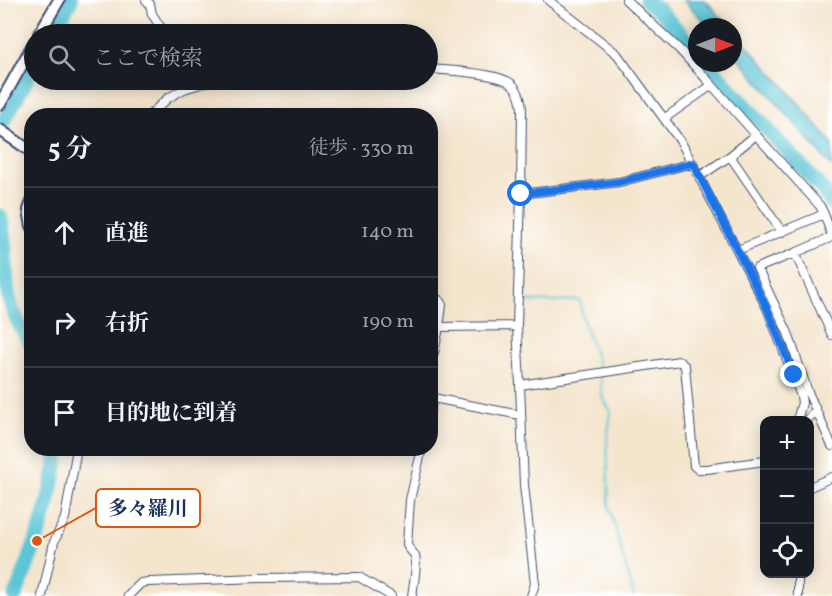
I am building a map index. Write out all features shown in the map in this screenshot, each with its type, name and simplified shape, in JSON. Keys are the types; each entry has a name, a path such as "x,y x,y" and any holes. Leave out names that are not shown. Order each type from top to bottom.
{"main road":[{"path":"45,24 59,0"},
{"path":"0,104 24,61"},
{"path":"4,133 24,147"}],"street":[{"path":"146,0 158,24"},
{"path":"548,0 617,54 681,142 767,308 794,375 802,403 798,416"},
{"path":"626,0 684,53 824,214 832,237 757,268 757,270 788,333 816,410 832,446"},
{"path":"438,70 482,75 507,81 521,96 518,326 524,485 535,584 531,596"},
{"path":"664,118 712,85"},
{"path":"157,108 168,98 182,90"},
{"path":"699,177 756,135"},
{"path":"729,156 782,231"},
{"path":"521,194 619,182 693,163"},
{"path":"738,250 824,214"},
{"path":"795,253 832,334"},
{"path":"438,300 442,305 438,332"},
{"path":"439,327 518,326"},
{"path":"520,385 679,361 685,366 694,466 698,469 707,469 760,462"},
{"path":"438,398 520,415"},
{"path":"811,416 816,410"},
{"path":"42,596 54,542 65,518 76,456"},
{"path":"412,596 416,561 414,554 408,549 407,533 410,500 420,456"},
{"path":"814,485 832,477"},
{"path":"128,596 141,583 149,582 326,577 359,577 391,596"},
{"path":"798,578 798,596"}],"water":[{"path":"683,0 705,0 722,18 701,18"},
{"path":"742,40 832,143 832,167 742,62"}],"waterway":[{"path":"58,24 71,0"},
{"path":"646,0 660,11 688,41"},
{"path":"715,72 823,190 832,204"},
{"path":"0,128 24,84"},
{"path":"0,216 10,300 24,331"},
{"path":"521,301 578,300 581,302 583,320 599,370"},
{"path":"600,376 602,396 611,412 607,439 609,506 634,596"},
{"path":"15,596 42,523 58,456"}],"place":[{"name":"多々羅川","path":"37,541"}],"route":[{"path":"521,194 619,182 693,163 767,308 794,375"}]}
